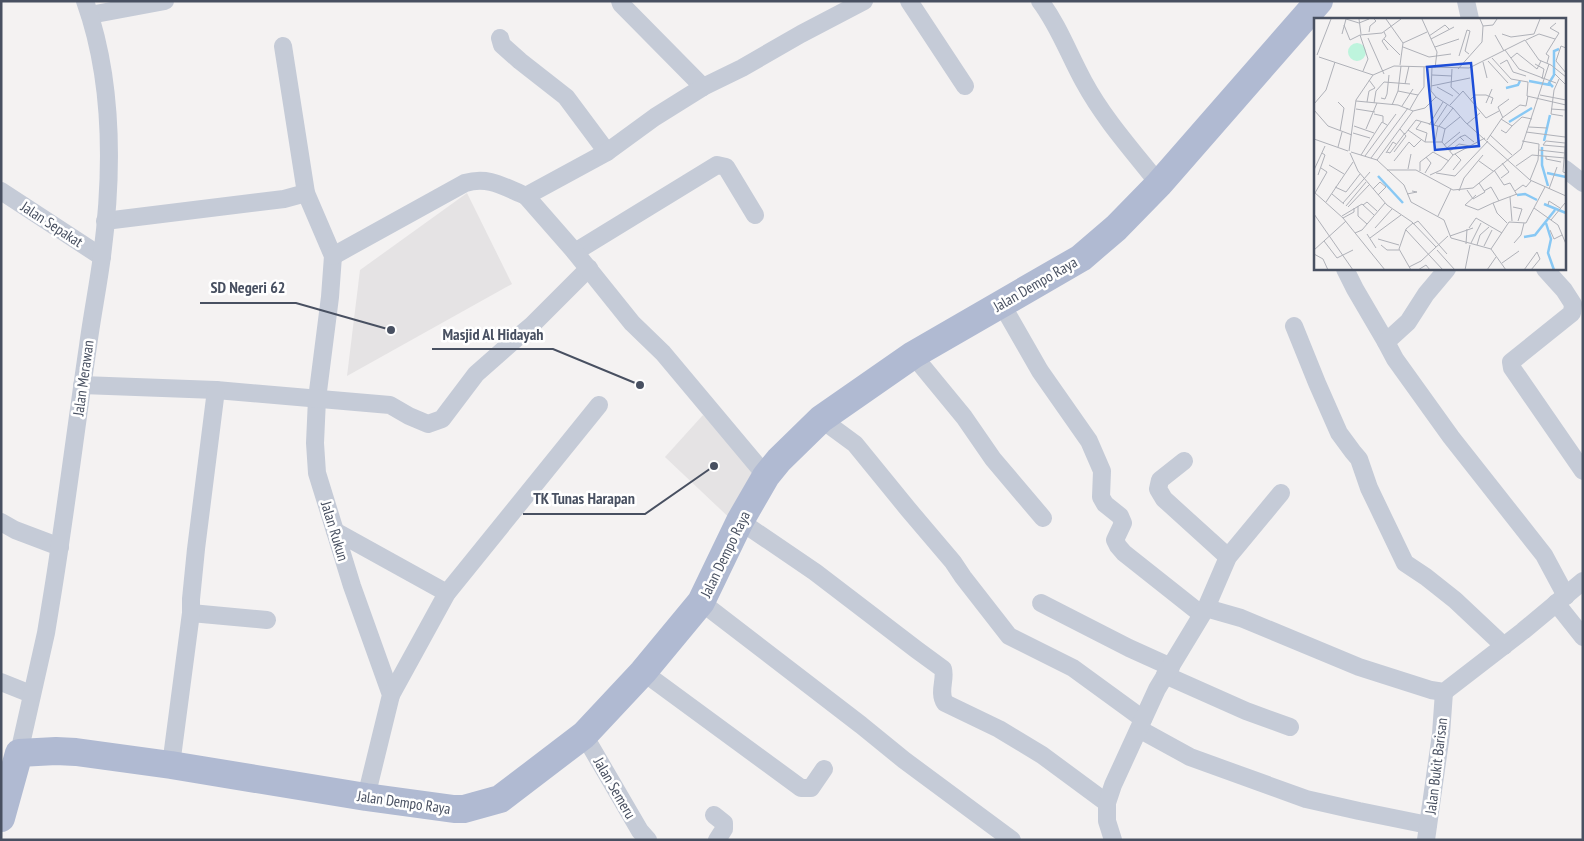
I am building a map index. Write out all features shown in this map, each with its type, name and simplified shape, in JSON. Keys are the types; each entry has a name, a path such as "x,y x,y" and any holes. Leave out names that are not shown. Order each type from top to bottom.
{"main road":[{"name":"Jalan Dempo Raya","path":"19,753 76,752 454,809 464,809 500,799 584,735 643,672 701,602 740,521 766,476 779,460 821,419 913,355 1081,258 1116,228 1158,184 1319,1"},
{"path":"1,818 19,753"}],"street":[{"path":"88,8 165,1"},
{"path":"526,196 607,152 655,117 703,87 742,68 864,1"},
{"path":"909,1 966,86"},
{"path":"1040,1 1050,14 1084,83 1105,116 1158,184"},
{"path":"1466,1 1470,18"},
{"path":"617,2 703,87"},
{"name":"Jalan Merawan","path":"19,753 46,633 60,547 92,313 102,257 109,157 109,126 105,88 88,8"},
{"path":"500,38 502,45 520,61 566,96 607,152"},
{"name":"Jalan Rukun","path":"282,46 306,193 333,256 330,297 316,399 315,443 318,474 352,586 391,694"},
{"path":"575,252 717,165 726,166 756,215"},
{"path":"1566,170 1583,183"},
{"path":"333,256 464,183 474,180 492,182 526,196 589,268 632,323 663,353 766,476"},
{"name":"Jalan Sepakat","path":"1,191 102,257"},
{"path":"105,221 284,199 306,193"},
{"path":"82,385 216,390 390,404 409,416 428,424 442,419 476,374 532,325 589,268"},
{"path":"1346,270 1395,359 1451,437 1544,555 1561,599 1583,637"},
{"path":"1386,342 1408,322 1426,294 1446,270"},
{"path":"1546,270 1564,290 1572,304 1572,313 1511,362 1512,368 1583,471"},
{"path":"1001,303 1040,371 1089,441 1101,477 1101,497 1105,504 1120,516 1123,522 1115,540 1118,546 1124,553 1204,611 1242,618 1358,667 1444,692 1583,581"},
{"path":"1294,326 1339,433 1352,452 1360,458 1369,488 1405,563 1455,600 1504,646"},
{"path":"913,355 964,417 993,459 1043,518"},
{"path":"171,765 191,612 196,549 216,390"},
{"path":"366,797 391,694 447,593 599,405"},
{"path":"821,419 856,444 908,509 954,562 962,577 1009,636 1073,668 1141,724 1190,757 1306,799 1359,811 1427,832"},
{"path":"1184,461 1160,480 1158,489 1164,499 1228,557"},
{"path":"1113,840 1107,821 1106,803 1157,689 1204,611 1228,557 1281,494"},
{"path":"740,521 815,572 943,669 942,697 945,703 999,729 1042,755 1106,803"},
{"path":"1,522 15,530 60,547"},
{"path":"335,531 447,593"},
{"path":"701,602 904,760 1012,840"},
{"path":"1041,604 1129,648 1168,671 1246,711 1290,727"},
{"path":"191,612 267,620"},
{"path":"643,672 801,788 811,788 824,769"},
{"path":"1,682 31,694"},
{"name":"Jalan Bukit Barisan","path":"1427,832 1441,734 1444,692"},
{"name":"Jalan Semeru","path":"584,735 640,831 648,840"},
{"path":"714,815 724,823 724,829 717,840"}],"shaded area":[{"path":"467,193 512,284 347,376 360,270"},
{"path":"703,415 762,475 737,525 665,457"}],"place":[{"name":"SD Negeri 62","path":"391,330"},
{"name":"Masjid Al Hidayah","path":"640,385"},
{"name":"TK Tunas Harapan","path":"714,466"}]}
